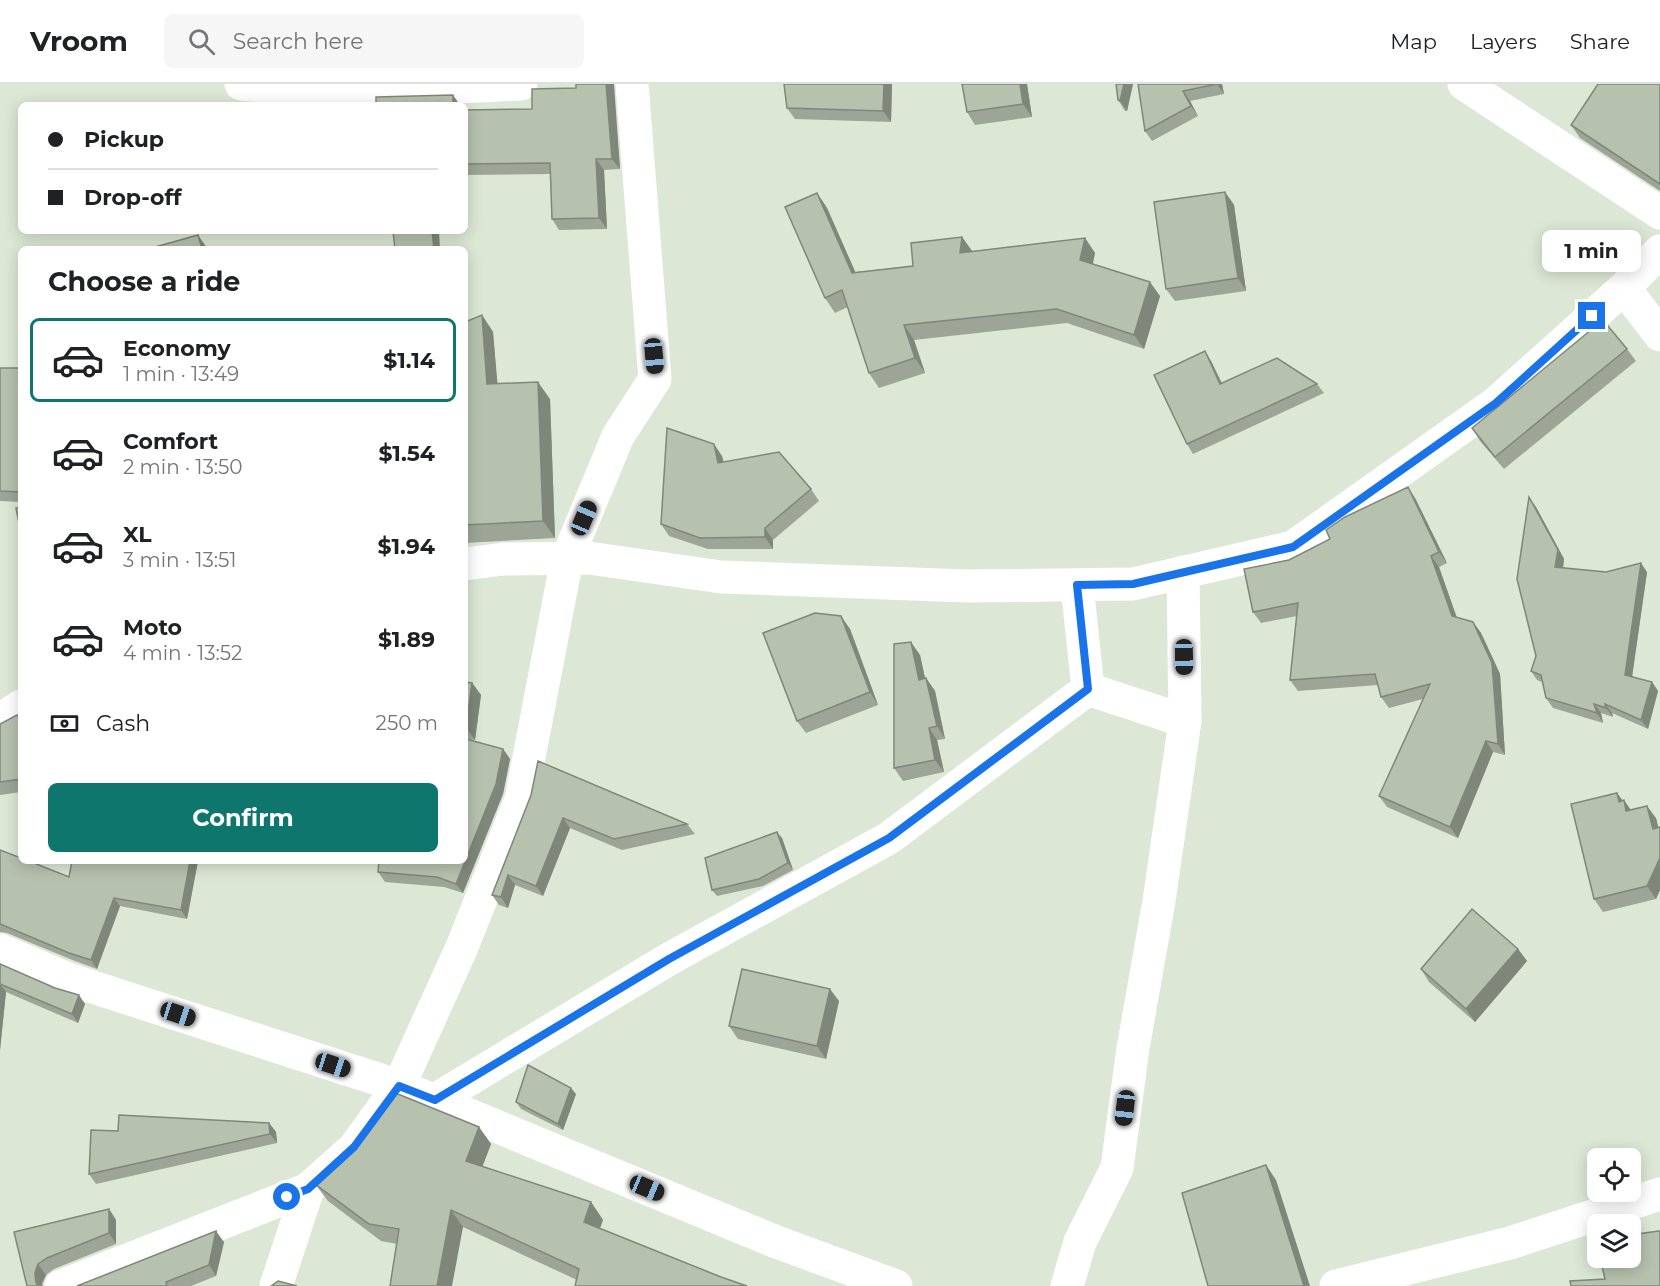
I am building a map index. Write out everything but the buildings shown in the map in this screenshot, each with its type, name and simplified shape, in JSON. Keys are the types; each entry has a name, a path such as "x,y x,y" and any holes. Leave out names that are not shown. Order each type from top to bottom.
{"street":[{"path":"241,84 292,89 521,84"},
{"path":"61,1286 308,1189 354,1147 399,1086 462,947 521,799 567,559 618,436 656,379 632,84"},
{"path":"1464,84 1660,213"},
{"path":"468,564 504,559 589,558 721,577 968,586 1133,584 1293,547 1496,403 1624,288 1660,251"},
{"path":"1624,288 1660,335"},
{"path":"1067,1286 1080,1242 1118,1168 1133,1048 1159,901 1185,721 1183,572"},
{"path":"1077,585 1088,689"},
{"path":"1088,689 1185,721"},
{"path":"435,1100 669,959 889,838 1088,689"},
{"path":"0,720 18,708"},
{"path":"0,950 68,979 399,1086 774,1241 835,1276 896,1286"},
{"path":"276,1286 308,1189"},
{"path":"1336,1286 1510,1243 1660,1194"}],"route":[{"path":"287,1197 308,1189 354,1147 399,1086 435,1100 669,959 889,838 1088,689 1077,585 1133,584 1293,547 1496,403 1592,316"}]}
